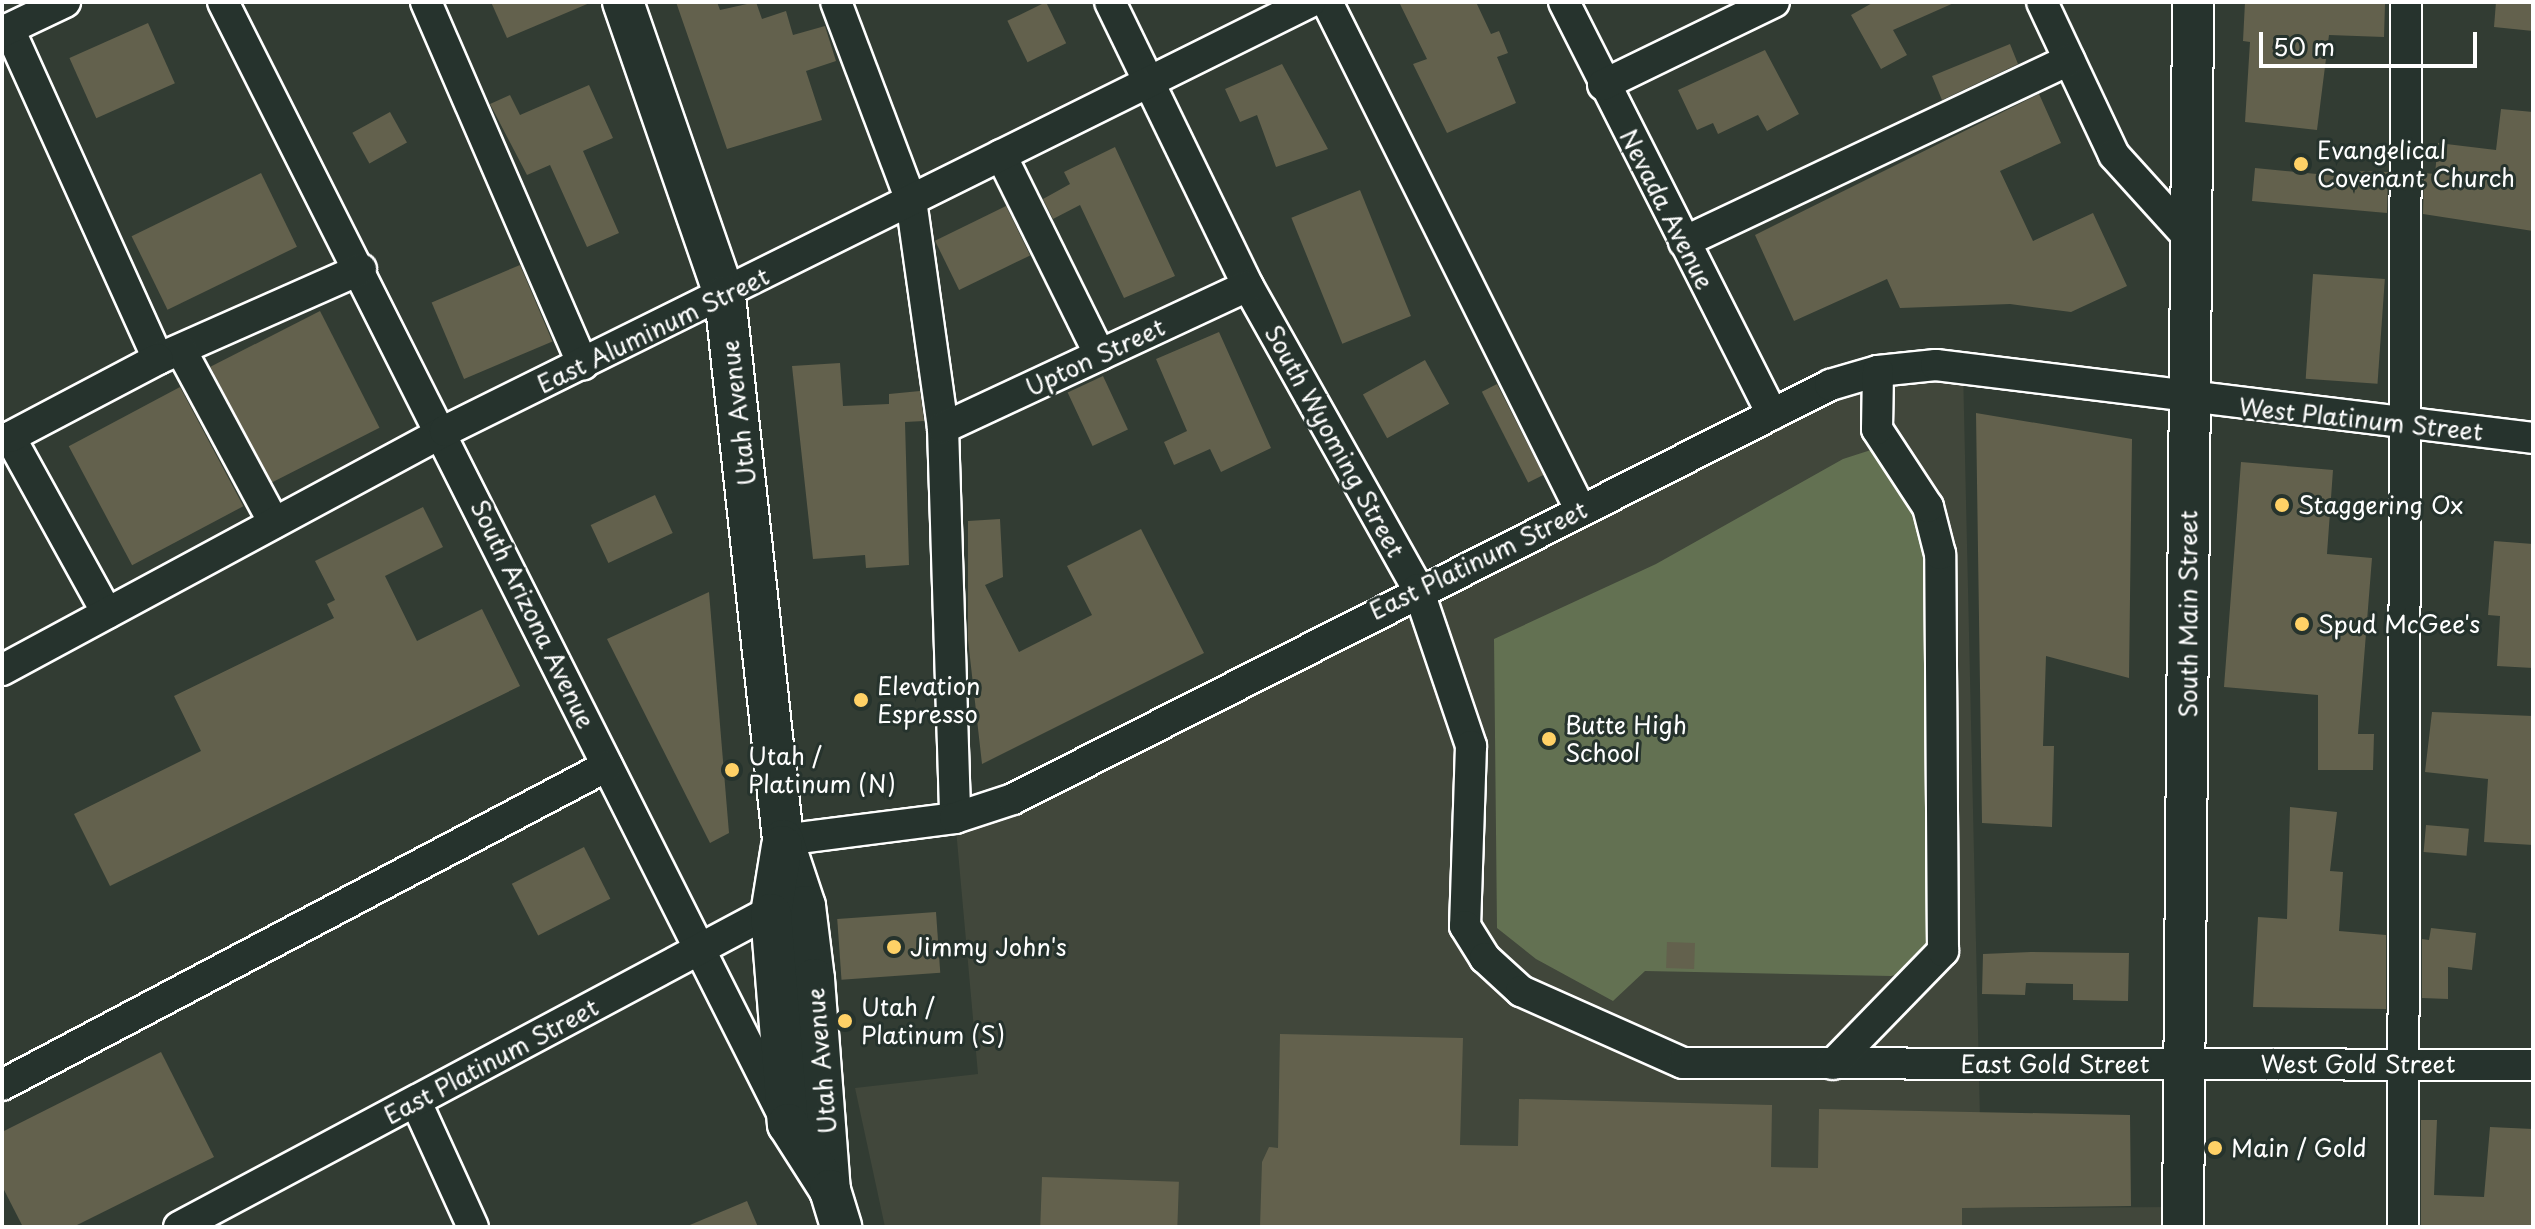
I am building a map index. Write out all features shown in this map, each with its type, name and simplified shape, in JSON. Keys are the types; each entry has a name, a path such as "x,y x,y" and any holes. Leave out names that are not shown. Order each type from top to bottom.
{"main road":[{"name":"Utah Avenue","path":"623,2 725,296 783,840 788,1124"},
{"name":"South Main Street","path":"2183,1227 2193,2"},
{"name":"Utah Avenue","path":"786,904 824,1067 835,1209"},
{"name":"South Arizona Avenue","path":"788,1124 835,1209"}],"street":[{"path":"65,2 5,30 170,354 274,523"},
{"name":"South Arizona Avenue","path":"223,2 445,431 696,953 788,1124"},
{"path":"426,2 583,365"},
{"path":"836,2 911,200 943,428 955,818"},
{"name":"South Wyoming Street","path":"1110,2 1248,286 1418,589 1471,746 1465,926 1485,958 1521,991 1683,1063 1926,1064"},
{"name":"East Aluminum Street","path":"2,670 445,431 725,296 1310,2"},
{"path":"1327,2 1580,509"},
{"name":"Nevada Avenue","path":"1564,2 1603,85 1772,414"},
{"path":"1603,85 1774,2"},
{"path":"2042,2 2114,155 2191,240"},
{"path":"2403,1227 2409,425 2406,2"},
{"path":"1684,242 2069,60"},
{"path":"1001,155 1100,355"},
{"path":"107,613 10,437 170,354 361,269"},
{"name":"Upton Street","path":"943,428 1248,286"},
{"name":"East Platinum Street","path":"783,840 955,818 1076,770 1418,589 1772,414 1878,371 1936,365 2189,400"},
{"path":"1833,1064 1943,951 1940,554 1928,507 1877,429 1878,371"},
{"name":"West Platinum Street","path":"2189,400 2533,438"},
{"path":"2,1085 607,766"},
{"name":"East Platinum Street","path":"179,1227 416,1102 534,1033 696,953 786,904"},
{"name":"East Gold Street","path":"1926,1064 2184,1064"},
{"name":"West Gold Street","path":"2184,1064 2533,1065"},
{"path":"416,1102 453,1227"},
{"path":"416,1102 473,1227"}],"shaded area":[{"name":"Butte High School","path":"1963,368 1982,1208 2183,1207 2183,1227 885,1227 855,1088 978,1074 955,818 1878,371"}],"green space":[{"path":"1874,449 1935,550 1936,946 1909,972 1891,976 1645,971 1613,1001 1536,959 1497,928 1494,639 1656,564 1843,459"}],"building":[{"path":"491,2 592,2 507,38"},
{"path":"676,2 717,2 720,10 756,2 762,19 786,11 793,35 825,26 836,61 806,71 822,120 727,149"},
{"path":"1046,2 1066,43 1028,62 1007,21"},
{"path":"1399,2 1476,2 1491,34 1499,31 1508,53 1497,57 1516,103 1447,133 1413,64 1427,59"},
{"path":"1874,2 1956,2 1893,30 1907,55 1881,69 1851,15"},
{"path":"2245,2 2385,4 2384,37 2329,35 2317,130 2245,122 2250,42 2243,41"},
{"path":"2496,2 2533,2 2533,31 2494,27"},
{"path":"148,23 175,83 96,118 69,58"},
{"path":"2010,44 2018,64 1942,100 1932,76"},
{"path":"1765,50 1799,114 1767,131 1758,115 1718,134 1713,123 1697,130 1678,90"},
{"path":"1282,64 1328,149 1276,167 1257,115 1240,122 1225,89"},
{"path":"589,85 613,138 583,151 619,233 587,247 550,165 527,175 490,104 510,95 520,115"},
{"path":"2039,94 2061,143 2000,171 2033,241 2093,213 2127,286 2071,312 2010,304 1900,308 1887,279 1794,321 1755,235"},
{"path":"2501,109 2533,112 2533,231 2423,214 2424,173 2435,174 2438,143 2496,150"},
{"path":"390,112 407,143 369,163 352,133"},
{"path":"1115,147 1175,276 1124,298 1080,205 1053,219 1043,199 1070,184 1064,172"},
{"path":"2255,168 2358,178 2358,171 2388,172 2387,213 2252,201"},
{"path":"261,173 297,247 168,310 132,236"},
{"path":"1360,190 1411,316 1342,344 1291,218"},
{"path":"1006,206 1030,255 959,290 935,241"},
{"path":"520,265 552,341 464,379 432,303"},
{"path":"2313,274 2385,279 2378,384 2306,379"},
{"path":"320,311 379,428 270,484 210,367"},
{"path":"1219,332 1271,448 1221,472 1210,449 1174,465 1164,442 1187,431 1156,359"},
{"path":"1425,360 1449,404 1387,438 1363,394"},
{"path":"840,363 843,406 889,404 889,394 920,391 924,421 905,422 909,565 866,568 865,555 813,559 792,366"},
{"path":"1103,376 1128,429 1093,446 1068,392"},
{"path":"1497,384 1543,475 1528,483 1482,392"},
{"path":"180,387 243,506 132,565 69,446"},
{"path":"1976,413 2132,439 2129,678 2046,656 2043,746 2054,746 2052,827 1982,823"},
{"path":"2241,462 2333,470 2327,554 2372,558 2358,734 2374,734 2373,770 2318,770 2318,695 2224,687"},
{"path":"655,495 673,533 608,563 591,525"},
{"path":"423,507 443,547 385,576 417,641 482,609 520,686 110,886 74,814 201,751 174,696 334,618 327,604 335,600 315,561"},
{"path":"1000,519 1003,577 985,585 1019,652 1092,615 1067,566 1141,529 1204,653 982,764 968,640 968,521"},
{"path":"2494,541 2533,544 2533,668 2497,666 2500,616 2488,615"},
{"path":"709,592 729,833 710,843 607,639"},
{"path":"2432,712 2533,716 2533,845 2484,842 2488,779 2425,772"},
{"path":"2290,807 2337,812 2330,871 2343,872 2339,931 2386,935 2386,1009 2253,1007 2258,917 2287,919"},
{"path":"2426,825 2469,829 2466,856 2424,852"},
{"path":"584,847 610,899 538,935 512,884"},
{"path":"936,912 940,973 841,980 837,919"},
{"path":"2431,928 2476,933 2472,970 2448,967 2448,999 2422,998 2422,939 2429,940"},
{"path":"1667,942 1695,943 1694,969 1666,968"},
{"path":"2129,953 2128,1001 2073,1000 2073,984 2026,983 2025,995 1982,994 1983,954"},
{"path":"1280,1034 1463,1038 1460,1145 1518,1146 1519,1099 1772,1105 1771,1167 1818,1168 1819,1109 2130,1115 2131,1206 1962,1208 1962,1227 1260,1227 1262,1162 1269,1147 1278,1148"},
{"path":"161,1052 214,1157 73,1227 23,1227 2,1186 2,1132"},
{"path":"2421,1120 2437,1120 2434,1195 2484,1197 2490,1127 2533,1129 2533,1227 2421,1227"},
{"path":"1042,1177 1179,1182 1177,1227 1040,1227"},
{"path":"747,1201 758,1227 685,1227"}],"place":[{"name":"Evangelical Covenant Church","path":"2301,164"},
{"name":"Staggering Ox","path":"2282,505"},
{"name":"Spud McGee's","path":"2302,624"},
{"name":"Elevation Espresso","path":"861,700"},
{"name":"Butte High School","path":"1549,739"},
{"name":"Utah / Platinum (N)","path":"732,770"},
{"name":"Jimmy John's","path":"894,947"},
{"name":"Utah / Platinum (S)","path":"845,1021"},
{"name":"Main / Gold","path":"2215,1148"}]}
